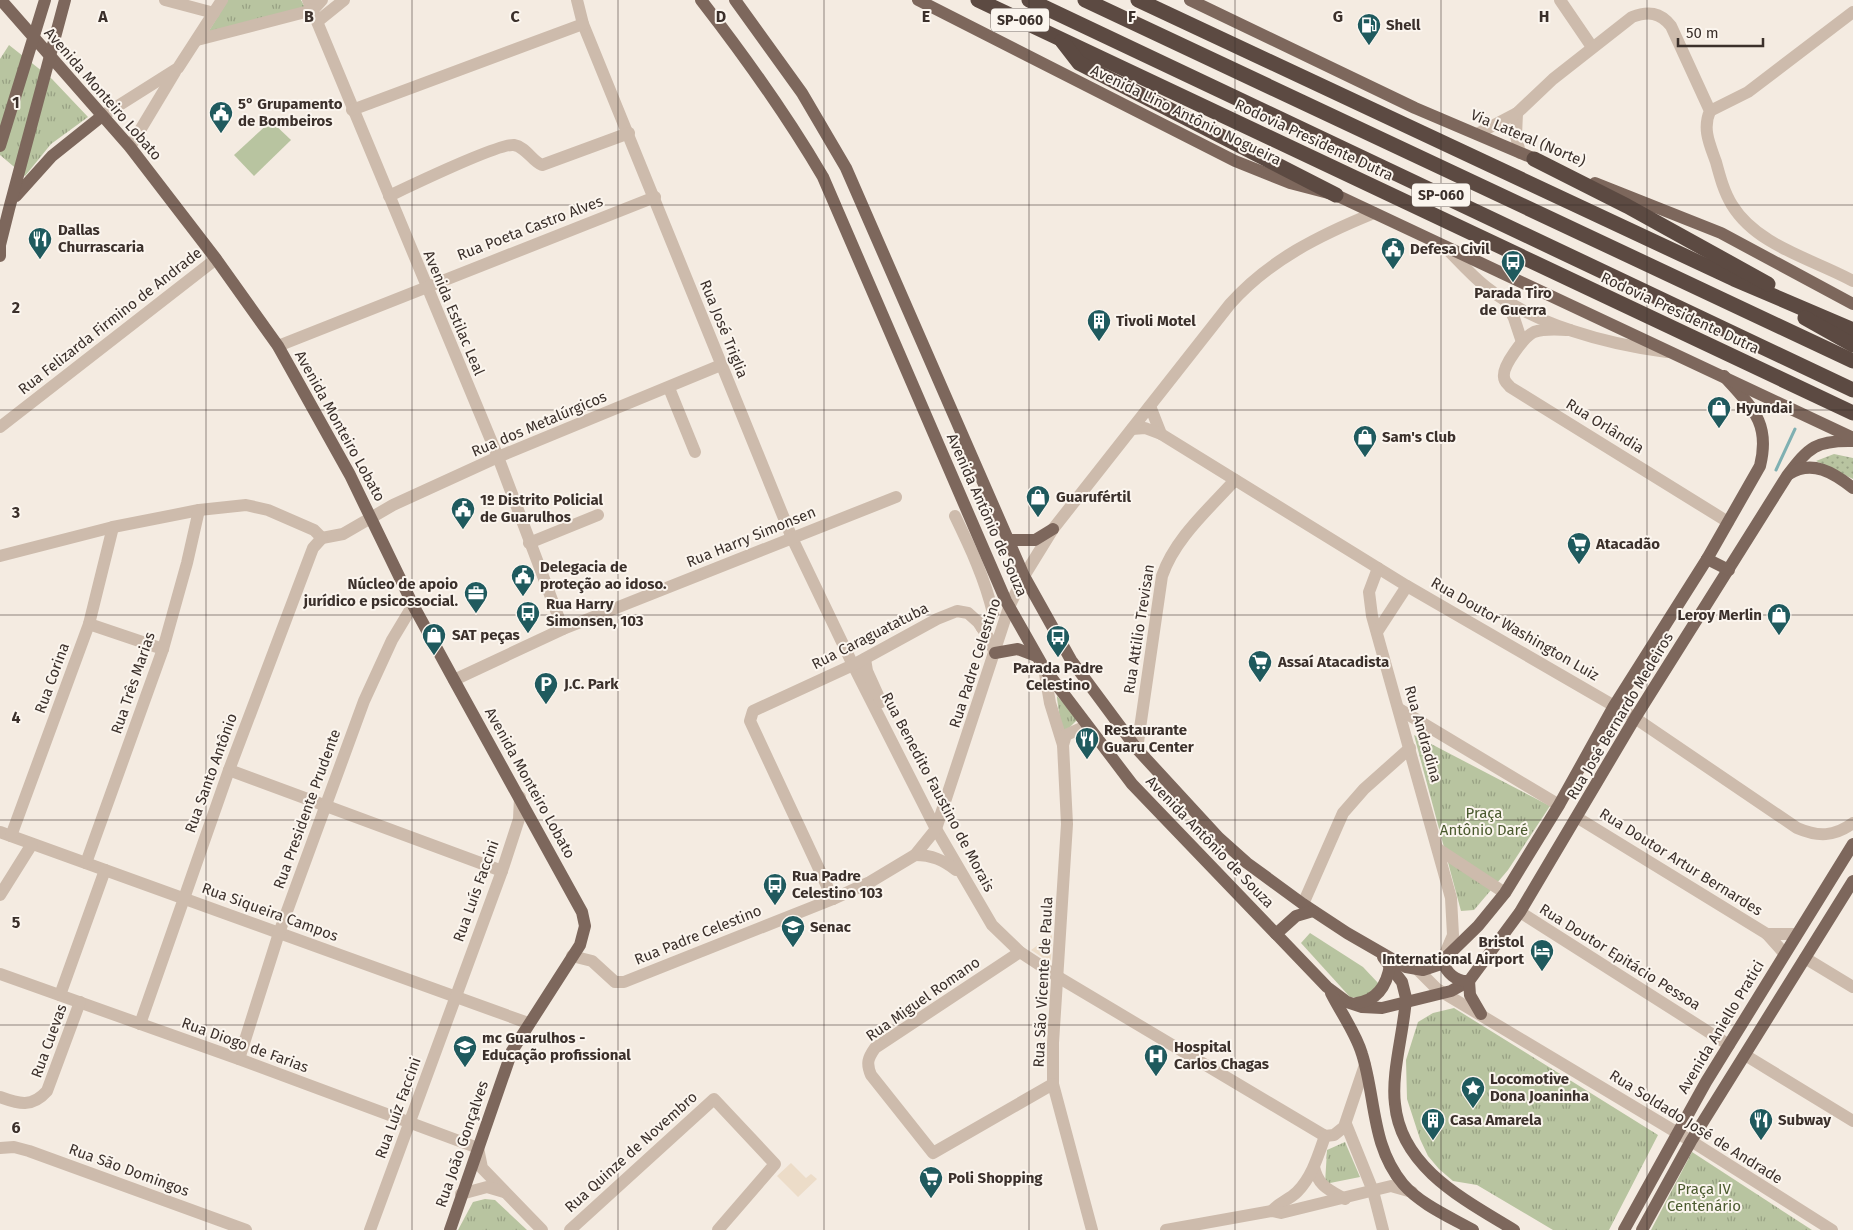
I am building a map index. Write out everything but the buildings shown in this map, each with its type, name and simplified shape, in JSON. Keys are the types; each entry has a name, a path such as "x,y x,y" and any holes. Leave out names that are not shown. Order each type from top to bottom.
{"highway":[{"name":"Rodovia Presidente Dutra","path":"978,0 1853,413"},
{"name":"Rodovia Presidente Dutra","path":"1029,0 1853,390"},
{"name":"Rodovia Presidente Dutra","path":"1085,0 1853,361"},
{"path":"1138,0 1734,279 1853,330"},
{"path":"1062,39 1079,63 1336,195"},
{"path":"1527,156 1626,206 1838,323"},
{"path":"1734,279 1853,345"}],"main road":[{"name":"Avenida Monteiro Lobato","path":"1,0 130,147 216,259 278,346 350,475 413,604 582,912"},
{"path":"0,146 45,0"},
{"path":"0,256 0,244 65,0"},
{"name":"Avenida Antônio de Souza","path":"701,0 755,69 793,125 823,177 1009,607 1044,668 1086,726 1132,784 1327,987 1339,997 1352,1004 1372,1008 1406,1004"},
{"name":"Avenida Antônio de Souza","path":"735,0 802,93 846,168 1024,576 1071,660 1137,749 1219,838 1247,863 1308,908 1380,953 1418,970"},
{"name":"Avenida Lino Antônio Nogueira","path":"918,0 1235,161 1290,183 1336,195 1679,354 1853,439"},
{"name":"Via Lateral (Norte)","path":"1190,0 1415,108 1527,156 1721,233 1853,304"},
{"path":"12,202 52,156 102,116"},
{"path":"1821,288 1853,300"},
{"name":"Rua José Bernardo Medeiros","path":"1442,961 1478,926 1505,893 1560,805 1614,706 1707,559 1760,466 1764,436 1757,416 1724,376"},
{"name":"Rua José Bernardo Medeiros","path":"1406,1004 1458,989 1469,981 1520,912 1578,818 1635,718 1787,476 1812,446 1832,441 1853,439"},
{"path":"1787,476 1797,469 1807,466 1818,468 1840,478 1853,488"},
{"path":"1009,540 1035,540 1054,529"},
{"path":"1707,559 1728,570"},
{"path":"995,653 1018,648 1036,656"},
{"name":"Avenida Aniello Pratici","path":"1624,1230 1676,1133 1784,953 1853,844"},
{"path":"1644,1228 1691,1141 1853,881"},
{"path":"1276,934 1308,908"},
{"name":"Rua João Gonçalves","path":"450,1230 512,1051 584,936 585,920 582,912"},
{"name":"Avenida Antônio de Souza","path":"1380,953 1402,982 1406,1004 1395,1104 1403,1132 1411,1149 1448,1190 1514,1230"},
{"path":"1418,970 1433,968 1442,961 1452,975 1460,980 1469,981 1470,995 1481,1014"},
{"path":"1352,1004 1365,1002 1376,996 1384,986 1390,965"},
{"name":"Avenida Antônio de Souza","path":"1327,987 1353,1034 1365,1065 1380,1145 1395,1174 1412,1192 1473,1230"}],"street":[{"path":"165,0 214,13"},
{"path":"130,147 222,0"},
{"path":"313,10 322,0"},
{"path":"197,40 313,10 344,0"},
{"name":"Rua José Triglia","path":"577,0 583,24 629,133 792,538 853,665"},
{"path":"1560,0 1592,47"},
{"name":"Avenida Estilac Leal","path":"313,10 352,110 498,457 563,629"},
{"path":"1850,279 1773,242 1743,220 1732,205 1724,187 1707,135 1706,119 1710,111 1748,92 1853,12"},
{"path":"1477,134 1517,113 1592,47 1632,17 1643,13 1654,14 1664,18 1671,26 1710,111"},
{"path":"352,110 583,24"},
{"path":"102,116 178,68"},
{"path":"1517,113 1516,136 1527,156"},
{"path":"389,196 461,163 512,145 521,148 542,166 629,133"},
{"name":"Rua Poeta Castro Alves","path":"278,346 425,286 655,197"},
{"name":"Rua Padre Celestino","path":"572,956 592,961 615,982 624,982 833,899 870,882 915,856 936,829 1009,607 1024,576 1054,529 1248,284 1274,264 1304,245 1374,213"},
{"name":"Avenida Lino Antônio Nogueira","path":"1445,247 1485,286 1505,300 1570,330 1599,340 1679,354"},
{"name":"Rua Felizarda Firmino de Andrade","path":"0,428 216,259"},
{"path":"1505,300 1514,318 1522,342 1529,335 1544,329 1570,330"},
{"name":"Rua Orlândia","path":"1522,342 1504,372 1505,381 1510,387 1728,522"},
{"name":"Rua dos Metalúrgicos","path":"322,538 342,534 393,505 498,457 721,365"},
{"path":"668,388 695,452"},
{"path":"1150,406 1161,434"},
{"name":"Rua Doutor Washington Luiz","path":"1132,429 1145,428 1161,434 1407,586 1635,718 1719,777 1797,828 1824,835 1833,834 1853,823"},
{"name":"Rua Attilio Trevisan","path":"1137,749 1162,576 1167,561 1175,548 1235,480"},
{"name":"Rua Harry Simonsen","path":"454,680 563,629 896,497"},
{"path":"0,556 112,527 198,510 246,505 268,510 314,530 322,538"},
{"name":"Rua Três Marias","path":"86,863 163,649 187,563 198,510"},
{"path":"529,543 598,515"},
{"path":"956,516 991,603 993,613 982,628"},
{"name":"Rua Corina","path":"5,834 88,624 112,527"},
{"name":"Rua Santo Antônio","path":"140,1024 229,770 313,548 322,538"},
{"name":"Rua Andradina","path":"1378,568 1369,592 1372,616 1438,850 1453,913 1453,935 1442,961"},
{"path":"1377,632 1407,586"},
{"name":"Rua Presidente Prudente","path":"239,1059 279,933 376,673 413,604"},
{"name":"Rua Caraguatatuba","path":"833,899 750,721 753,711 758,707 853,665 957,611 968,613 982,628 995,653"},
{"path":"88,624 163,649"},
{"path":"865,659 867,671 886,712 886,728"},
{"name":"Rua Benedito Faustino de Morais","path":"853,665 936,829 992,925 1020,952 1058,977 1325,1136"},
{"name":"Rua São Vicente de Paula","path":"933,1153 1053,1084 1055,1012 1067,824 1063,745 1050,703 1044,668"},
{"path":"1399,709 1560,805"},
{"path":"1063,745 1066,736 1086,726"},
{"path":"1308,908 1343,813 1364,789 1410,748"},
{"path":"229,770 502,871"},
{"name":"Rua Luís Faccini","path":"455,996 502,871 519,818 519,795"},
{"name":"Rua Doutor Artur Bernardes","path":"1578,818 1767,934 1784,953"},
{"name":"Rua Siqueira Campos","path":"5,834 528,1023"},
{"path":"0,895 32,844"},
{"path":"1438,850 1505,893"},
{"path":"915,856 935,858 946,862 960,873"},
{"path":"60,995 105,870"},
{"name":"Rua Doutor Epitácio Pessoa","path":"1520,912 1729,1045"},
{"name":"Rua Doutor Artur Bernardes","path":"1767,934 1796,934"},
{"name":"Rua Miguel Romano","path":"933,1153 871,1075 867,1066 868,1058 875,1048 1020,952"},
{"path":"1805,958 1853,987"},
{"name":"Rua Soldado José de Andrade","path":"1418,970 1444,993 1691,1141 1832,1230"},
{"name":"Rua Diogo de Farias","path":"0,974 239,1059 478,1148"},
{"path":"1055,1012 1064,996 1078,989"},
{"name":"Rua Luíz Faccini","path":"370,1230 411,1124 455,996"},
{"name":"Rua Cuevas","path":"0,1097 22,1105 36,1102 47,1091 80,1002"},
{"path":"1744,1055 1853,1121"},
{"path":"1272,1211 1277,1204 1298,1192 1314,1167 1325,1136 1338,1133 1346,1124 1365,1065"},
{"path":"1053,1084 1092,1230"},
{"name":"Rua Quinze de Novembro","path":"570,1230 714,1099 775,1164 718,1230"},
{"path":"1346,1124 1373,1191 1383,1230"},
{"name":"Rua São Domingos","path":"0,1148 14,1147 29,1151 246,1230"},
{"path":"478,1148 482,1168 542,1230"},
{"path":"1314,1167 1316,1176 1324,1188 1344,1199"},
{"path":"1166,1230 1272,1211 1280,1213 1344,1199 1391,1186 1412,1192"},
{"path":"462,1194 470,1190 487,1187 506,1193"}],"green space":[{"path":"228,0 301,0 307,11 207,34"},
{"path":"9,45 52,79 88,117 51,144 25,176 0,155 0,59"},
{"path":"271,121 291,140 254,176 234,155"},
{"path":"1834,454 1853,458 1853,479 1816,461"},
{"path":"1057,696 1078,719 1062,735 1057,698"},
{"name":"Praça Antônio Daré","path":"1414,735 1550,806 1508,870 1474,910 1461,911"},
{"path":"1310,933 1363,967 1379,984 1364,999 1350,997 1301,943"},
{"name":"Praça IV Centenário","path":"1454,1008 1658,1135 1609,1230 1553,1230 1477,1185 1453,1181 1428,1156 1420,1139 1407,1099 1406,1060 1418,1022 1433,1013"},
{"path":"1345,1142 1360,1177 1325,1184 1327,1150"},
{"name":"Praça IV Centenário","path":"1692,1152 1812,1230 1651,1230"},
{"path":"485,1199 495,1200 527,1230 458,1230 473,1202"}],"shaded area":[{"path":"1052,935 1051,963 1031,950"},
{"path":"791,1163 806,1178 811,1174 817,1179 798,1197 777,1176"}],"waterway":[{"path":"1776,470 1795,429"}],"place":[{"name":"Shell","path":"1369,46"},
{"name":"5° Grupamento de Bombeiros","path":"221,134"},
{"name":"Dallas Churrascaria","path":"40,260"},
{"name":"Defesa Civil","path":"1393,270"},
{"name":"Parada Tiro de Guerra","path":"1513,283"},
{"name":"Tivoli Motel","path":"1099,342"},
{"name":"Hyundai","path":"1719,429"},
{"name":"Sam's Club","path":"1365,458"},
{"name":"Guarufértil","path":"1038,518"},
{"name":"1º Distrito Policial de Guarulhos","path":"463,530"},
{"name":"Atacadão","path":"1579,565"},
{"name":"Delegacia de proteção ao idoso.","path":"523,597"},
{"name":"Núcleo de apoio jurídico e psicossocial.","path":"476,614"},
{"name":"Rua Harry Simonsen, 103","path":"528,634"},
{"name":"Leroy Merlin","path":"1779,636"},
{"name":"SAT peças","path":"434,656"},
{"name":"Parada Padre Celestino","path":"1058,658"},
{"name":"Assaí Atacadista","path":"1260,683"},
{"name":"J.C. Park","path":"546,705"},
{"name":"Restaurante Guaru Center","path":"1087,760"},
{"name":"Rua Padre Celestino 103","path":"775,906"},
{"name":"Senac","path":"793,948"},
{"name":"Bristol International Airport","path":"1542,972"},
{"name":"mc Guarulhos - Educação profissional","path":"465,1068"},
{"name":"Hospital Carlos Chagas","path":"1156,1077"},
{"name":"Locomotive Dona Joaninha","path":"1473,1109"},
{"name":"Casa Amarela","path":"1433,1141"},
{"name":"Subway","path":"1761,1141"},
{"name":"Poli Shopping","path":"931,1199"}]}
